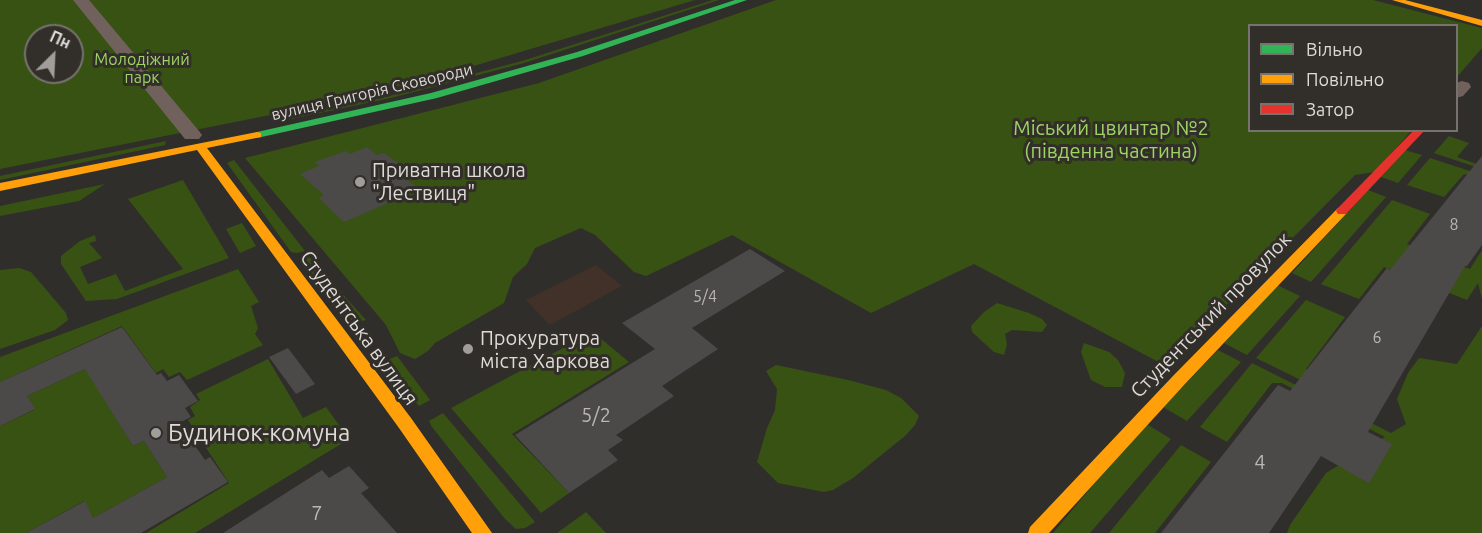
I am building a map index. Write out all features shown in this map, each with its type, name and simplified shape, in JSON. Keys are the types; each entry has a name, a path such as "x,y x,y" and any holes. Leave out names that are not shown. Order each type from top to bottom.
{"street":[{"path":"81,0 197,141"},
{"name":"вулиця Григорія Сковороди","path":"0,187 197,141 389,107 515,74 743,0"},
{"path":"1396,0 1482,23"},
{"name":"Студентський провулок","path":"1036,533 1178,381 1418,132"},
{"name":"Студентська вулиця","path":"197,141 405,423 483,533"}],"shaded area":[{"path":"596,265 622,286 550,325 526,300"}],"green space":[{"name":"Молодіжний парк","path":"0,0 695,0 440,76 310,107 0,169"},
{"path":"719,0 524,63 391,98 282,121 283,118 389,96 522,61"},
{"name":"Міський цвинтар №2 (південна частина)","path":"776,0 1373,0 1482,28 1482,48 1458,76 1458,24 1248,24 1248,132 1410,132 1375,172 1355,175 1166,366 974,264 871,313 732,235 646,276 634,272 595,235 581,228 535,248 527,264 513,277 504,303 435,343 428,351 415,359 400,353 386,325 245,158 539,83"},
{"path":"1449,136 1469,143 1457,157 1482,166 1482,169 1434,153"},
{"path":"166,141 165,145 0,180 0,176"},
{"path":"1405,150 1422,155 1398,183 1381,177"},
{"path":"1430,158 1482,175 1482,180 1464,174 1444,197 1407,185"},
{"path":"234,160 305,251 291,252 227,163"},
{"path":"183,180 229,258 117,299 86,301 61,264 61,256 80,241 95,235 96,241 89,243 102,258 80,267 88,284 116,274 125,291 183,269 128,199"},
{"path":"105,184 79,201 0,216 0,206"},
{"path":"1368,190 1386,197 1311,282 1292,273"},
{"path":"1392,200 1430,214 1407,244 1470,269 1482,250 1482,299 1478,283 1467,300 1384,267 1359,299 1321,284"},
{"path":"242,223 256,246 240,253 226,229"},
{"path":"308,256 366,320 354,323 299,260"},
{"path":"19,268 31,272 66,313 68,320 55,330 0,349 0,270"},
{"path":"238,269 259,302 251,306 258,328 255,334 263,345 187,380 180,372 169,377 163,369 156,373 122,326 0,382 0,357"},
{"path":"1277,285 1300,296 1247,355 1224,343"},
{"path":"1306,300 1345,317 1306,369 1381,406 1376,417 1256,358"},
{"path":"997,303 1029,313 1042,319 1047,325 1042,332 1012,330 1005,334 1007,344 1004,355 994,352 972,332 971,326 984,312"},
{"path":"1482,326 1482,533 1287,533 1290,525 1326,473 1385,437 1282,383 1272,383 1227,442 1200,427 1252,363 1391,433 1406,424 1397,399 1408,373 1419,358 1457,364"},
{"path":"593,332 629,362 512,434 569,493 541,513 451,408"},
{"path":"1084,343 1109,352 1118,360 1125,373 1122,387 1105,387 1091,380 1081,352"},
{"path":"1218,350 1241,362 1187,421 1163,407"},
{"path":"397,356 430,400 419,406 385,364 385,361"},
{"path":"268,359 303,418 326,407 349,439 195,533 146,533 229,483 188,420 195,416 190,407 200,400 196,394"},
{"path":"98,363 105,400 133,446 144,441 167,477 93,518 84,501 26,533 0,533 0,426 34,410 27,396"},
{"path":"776,365 886,390 901,398 919,416 915,425 905,436 853,478 833,490 824,492 778,483 757,462 775,410 777,389 766,371"},
{"path":"443,413 535,522 525,528 516,529 505,519 432,427 429,421"},
{"path":"1145,423 1171,439 1090,533 1053,533"},
{"path":"1181,445 1211,462 1155,533 1109,533"},
{"path":"586,512 606,533 557,533"}],"building":[{"name":"Приватна школа \"Лествиця\"","path":"367,147 377,155 384,153 409,171 400,175 420,189 344,222 319,198 324,195 300,174 319,166 315,162 346,151 350,154"},
{"path":"1482,156 1482,245 1465,266 1368,432 1392,444 1369,483 1321,456 1269,533 1161,533 1278,385 1290,391 1387,268 1390,270"},
{"path":"750,249 785,271 692,328 718,349 662,386 674,396 616,435 623,440 608,450 618,460 569,493 515,435 655,349 622,323"},
{"name":"Будинок-комуна","path":"122,327 157,375 161,373 167,381 179,375 198,401 185,408 191,417 179,423 205,460 210,457 228,482 141,533 26,533 85,501 93,518 167,477 144,441 133,446 85,369 27,396 35,409 0,426 0,382"},
{"path":"288,348 315,384 296,394 269,357"},
{"path":"349,466 369,488 361,493 397,533 223,533 322,470 329,478"}],"traffic: fast":[{"path":"257,135 433,96 580,54 743,0"}],"traffic: slow":[{"path":"1396,0 1482,23"},
{"path":"0,187 257,135"},
{"path":"201,148 405,423 483,533"},
{"path":"1037,533 1178,381 1342,211"}],"traffic: jam":[{"path":"1342,211 1418,132"}],"place":[{"name":"Приватна школа \"Лествиця\"","path":"360,182"},
{"name":"Прокуратура міста Харкова","path":"468,349"},
{"name":"Будинок-комуна","path":"156,433"}]}
